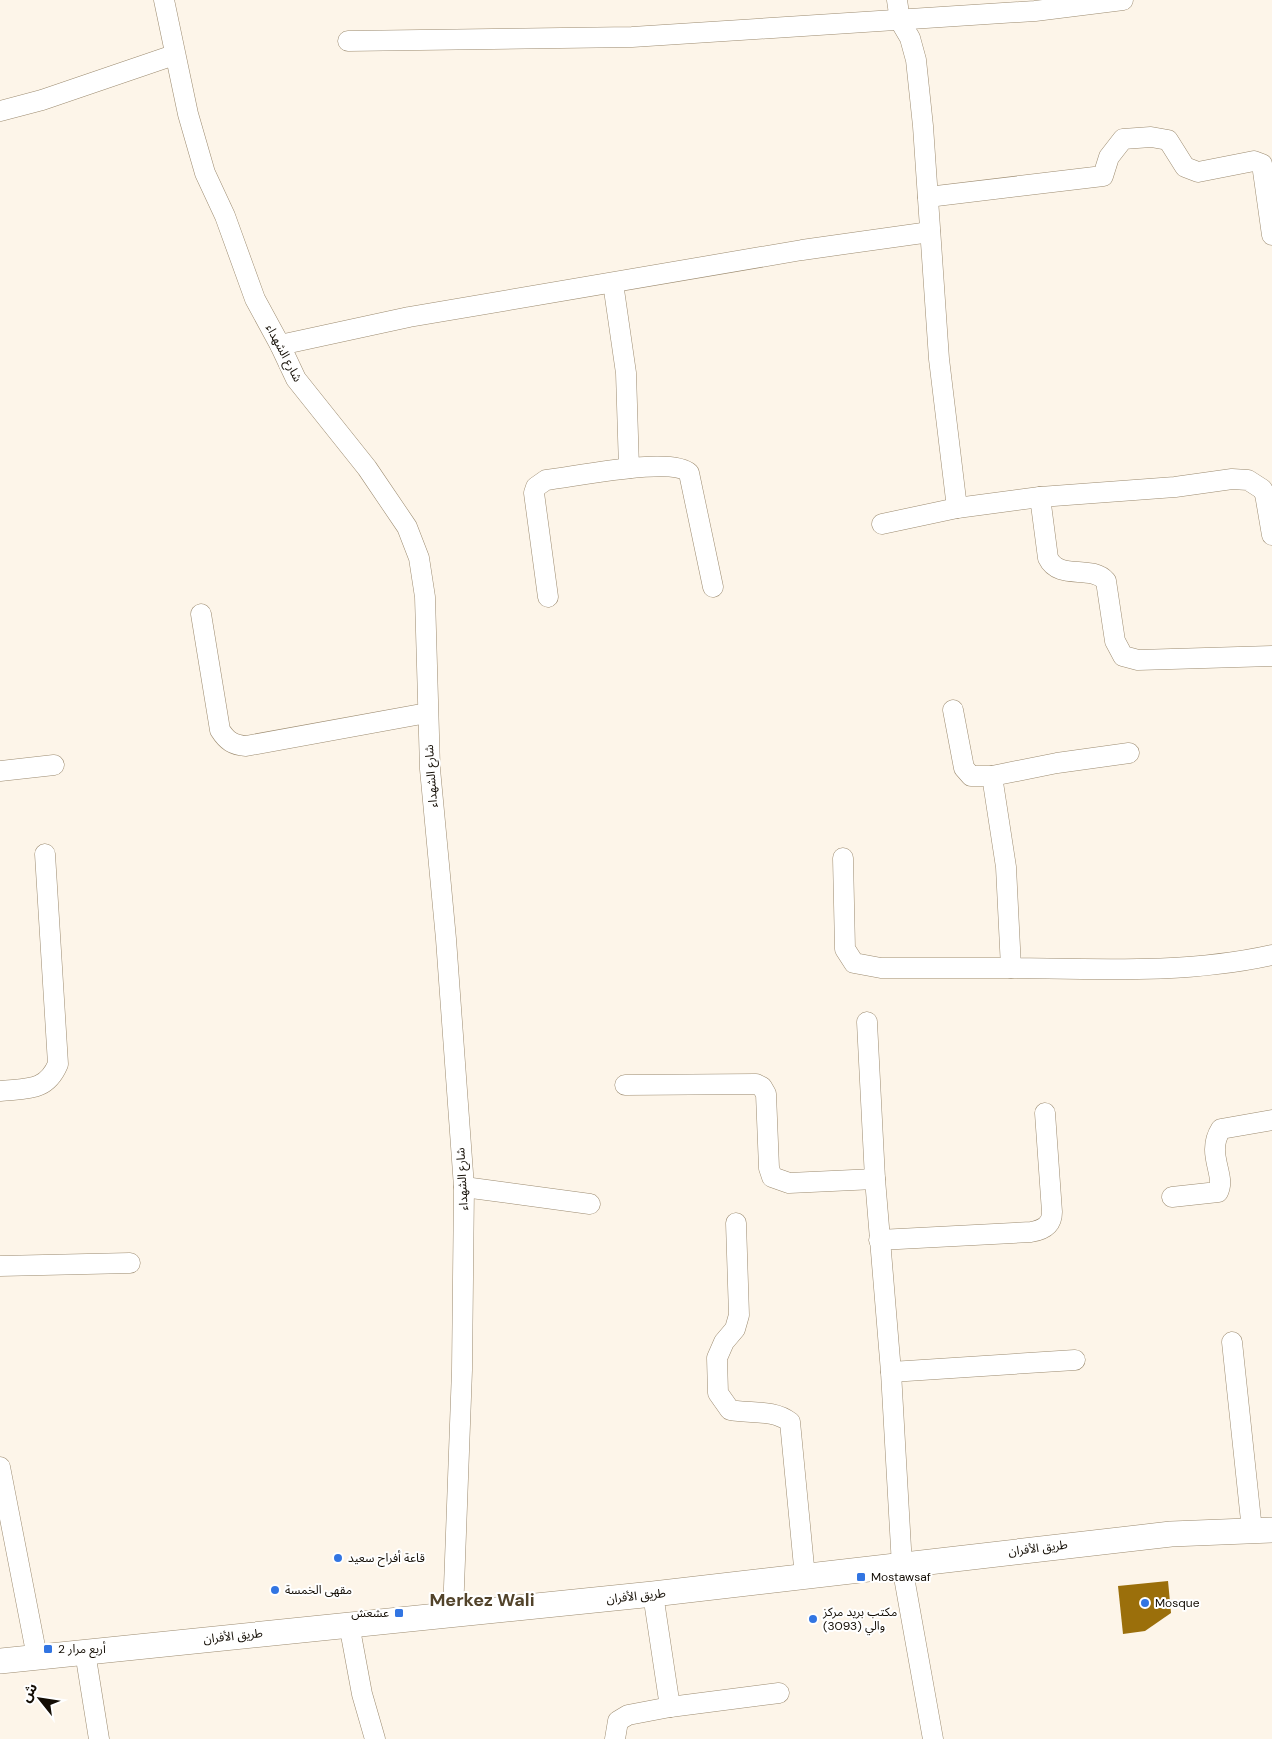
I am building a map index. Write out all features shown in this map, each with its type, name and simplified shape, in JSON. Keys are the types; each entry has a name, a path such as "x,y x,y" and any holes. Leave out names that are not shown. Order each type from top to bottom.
{"main road":[{"name":"طريق الأفران","path":"0,1661 653,1594 1171,1534 1262,1530"}],"street":[{"name":"شارع الشهداء","path":"164,0 174,55 205,173 225,216 255,299 296,379 367,468 410,535 419,558 425,597 430,769 446,939 464,1187 462,1370 453,1614"},
{"path":"897,0 900,21 910,38 916,60 939,358 957,508"},
{"path":"348,41 632,37 1036,11 1124,0"},
{"path":"0,111 42,100 174,55"},
{"path":"928,197 1103,176 1109,157 1123,139 1163,138 1173,145 1185,167 1198,172 1254,161 1262,164 1272,235"},
{"path":"280,345 409,317 802,250 930,232"},
{"path":"613,283 626,373 629,468"},
{"path":"548,597 536,516 534,493 536,487 546,480 629,468 678,466 689,472 713,586"},
{"path":"882,524 957,508 1040,497 1175,486 1232,479 1248,480 1262,489 1265,494 1272,536"},
{"path":"1040,497 1048,558 1051,565 1064,570 1102,576 1106,581 1115,641 1123,656 1138,660 1272,656"},
{"path":"201,614 220,730 225,739 233,743 246,746 428,713"},
{"path":"953,710 964,768 971,776 992,776 1057,763 1129,753"},
{"path":"0,771 54,765"},
{"path":"992,776 1006,866 1011,968"},
{"path":"0,1090 42,1085 49,1081 58,1064 45,854"},
{"path":"843,858 845,949 854,963 881,968 1166,968 1244,962 1272,955"},
{"path":"867,1022 875,1179 891,1372 902,1566 933,1739"},
{"path":"625,1084 756,1084 762,1087 766,1094 769,1168 772,1177 789,1183 875,1179"},
{"path":"879,1240 1031,1232 1048,1226 1052,1220 1052,1212 1045,1113"},
{"path":"1172,1197 1218,1192 1220,1182 1213,1145 1220,1130 1272,1120"},
{"path":"464,1187 590,1204"},
{"path":"736,1223 739,1315 735,1329 719,1350 718,1393 730,1410 769,1413 783,1417 790,1422 805,1577"},
{"path":"0,1266 130,1263"},
{"path":"1232,1342 1262,1530"},
{"path":"891,1372 1075,1360"},
{"path":"0,1467 37,1657"},
{"path":"653,1594 670,1707"},
{"path":"349,1624 362,1694 375,1739"},
{"path":"85,1652 99,1739"},
{"path":"615,1739 618,1721 628,1715 670,1707 779,1692"}],"building":[{"name":"Mosque","path":"1168,1581 1171,1613 1145,1631 1123,1634 1118,1586"}],"place":[{"name":"قاعة أفراح سعيد","path":"338,1558"},
{"name":"Mostawsaf","path":"861,1577"},
{"name":"مقهى الخمسة","path":"275,1590"},
{"name":"Mosque","path":"1145,1603"},
{"name":"عشعش","path":"399,1613"},
{"name":"مكتب بريد مركز والي (3093)","path":"813,1619"},
{"name":"أربع مرار 2","path":"48,1649"}],"district":[{"name":"Merkez Wali","path":"482,1600"}]}
